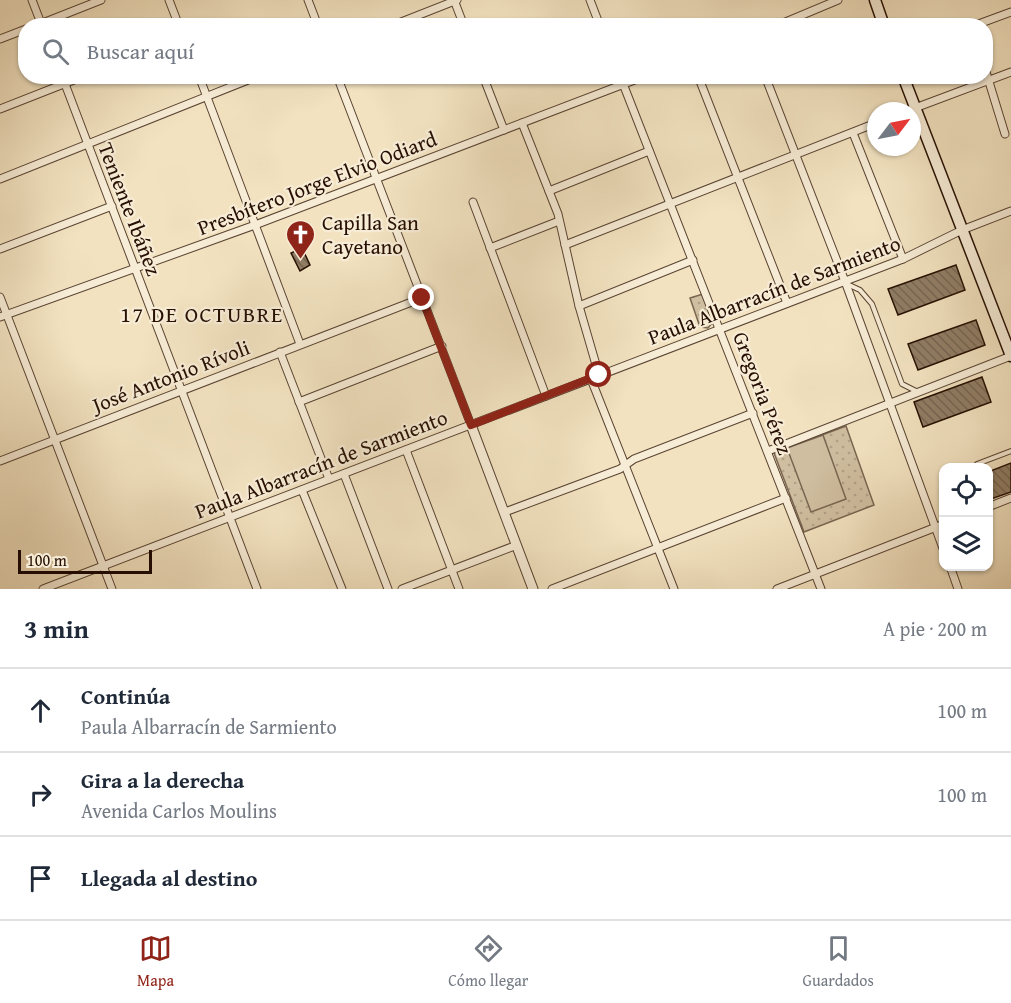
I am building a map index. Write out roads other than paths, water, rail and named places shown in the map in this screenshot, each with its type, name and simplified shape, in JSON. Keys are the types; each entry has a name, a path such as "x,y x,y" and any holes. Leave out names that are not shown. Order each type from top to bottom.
{"main road":[{"path":"875,0 881,18"},
{"path":"905,84 909,102"},
{"path":"921,133 1011,356"}],"street":[{"path":"33,0 37,18"},
{"path":"56,18 101,0"},
{"path":"170,0 176,18"},
{"path":"308,0 315,18"},
{"path":"411,18 455,0 461,18"},
{"path":"590,0 597,18"},
{"path":"795,18 838,0"},
{"path":"993,19 1011,12"},
{"path":"0,39 18,32"},
{"path":"993,75 1011,72"},
{"path":"0,109 54,84"},
{"name":"Teniente Ibáñez","path":"65,84 257,589"},
{"path":"202,84 300,344"},
{"path":"0,179 238,84"},
{"path":"340,84 533,589"},
{"path":"486,84 504,130"},
{"path":"701,84 787,303"},
{"path":"768,84 846,283 888,404 939,538"},
{"path":"921,105 969,84"},
{"path":"989,84 1005,134"},
{"name":"Presbítero Jorge Elvio Odiard","path":"3,315 255,225 623,85"},
{"name":"Gregoria Pérez","path":"623,85 768,451 820,589"},
{"path":"522,123 559,221 579,306 599,375"},
{"path":"565,245 867,127"},
{"path":"853,133 903,259"},
{"path":"549,191 649,151"},
{"path":"473,202 546,396"},
{"path":"0,249 112,206"},
{"name":"Paula Albarracín de Sarmiento","path":"44,589 787,303 846,283 903,259 962,230 1011,211"},
{"path":"490,248 559,221"},
{"path":"579,306 693,260"},
{"path":"0,297 3,315 55,439 112,589"},
{"name":"José Antonio Rívoli","path":"0,461 422,298"},
{"path":"299,402 442,346"},
{"path":"280,352 329,479"},
{"path":"768,451 1011,356"},
{"path":"591,379 674,589"},
{"path":"505,513 625,465 634,459 753,413"},
{"path":"406,450 459,589"},
{"path":"344,474 388,589"},
{"path":"302,489 342,589"},
{"path":"552,589 786,498"},
{"path":"993,505 1011,498"},
{"path":"777,589 939,526"},
{"path":"402,589 517,545"},
{"path":"951,571 958,589"}],"lane":[{"path":"846,283 860,290 872,304 902,384 918,392"},
{"path":"980,463 1011,451"}],"place":[{"name":"Capilla San Cayetano","path":"301,260"}],"district":[{"name":"17 DE OCTUBRE","path":"202,314"}]}
